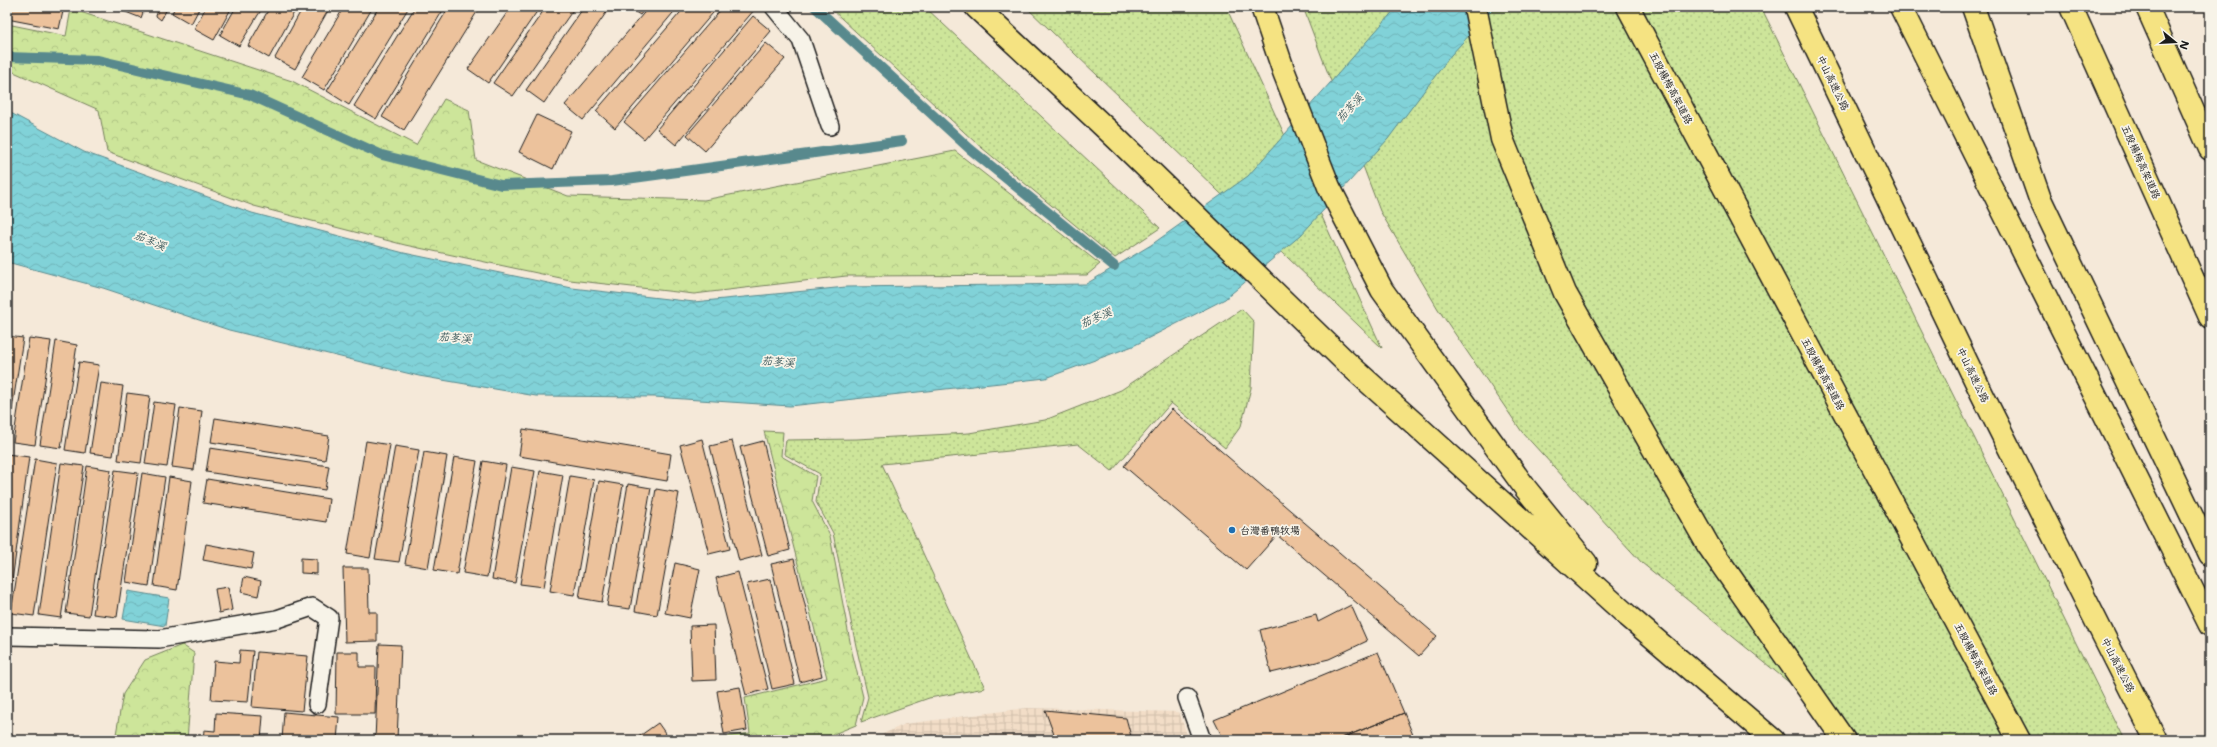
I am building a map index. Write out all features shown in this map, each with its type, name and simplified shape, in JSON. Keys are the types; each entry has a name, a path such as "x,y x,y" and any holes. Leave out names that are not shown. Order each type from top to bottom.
{"highway":[{"path":"976,7 1115,137 1346,361 1628,616 1773,740"},
{"path":"1262,7 1284,72 1329,187 1382,290 1526,489 1628,616"},
{"path":"1475,7 1502,139 1564,293 1708,545 1844,740"},
{"name":"五股楊梅高架道路","path":"1628,7 2019,740"},
{"name":"中山高速公路","path":"1796,7 1982,394 2156,740"},
{"path":"1901,7 2210,625"},
{"path":"1973,7 2040,199 2210,554"},
{"name":"五股楊梅高架道路","path":"2071,7 2210,317"},
{"path":"2147,7 2210,149"}],"lane":[{"path":"774,7 801,40 830,126"},
{"path":"7,636 159,639 277,620 312,607 328,618 317,704"},
{"path":"1187,698 1202,740"}],"shaded area":[{"path":"1026,708 1179,712 1189,740 870,740 905,724"}],"green space":[{"path":"829,7 925,7 1160,228 1115,258 976,143"},
{"path":"1026,7 1226,7 1382,348"},
{"path":"1303,7 1761,7 2124,740 1860,740 1642,563 1522,432 1438,309 1380,211"},
{"path":"71,9 292,81 416,145 444,99 469,110 476,160 568,196 704,200 955,151 1100,264 1087,275 846,276 694,294 570,280 405,245 254,206 107,152 99,110 7,69 7,24 66,36"},
{"path":"1242,309 1254,322 1251,388 1241,426 1225,448 1171,403 1112,471 1078,444 882,464 985,688 929,698 861,722 868,697 833,533 816,502 820,474 784,454 786,440 857,439 969,433 1045,420 1121,390"},
{"path":"764,431 783,432 781,456 816,476 812,501 830,536 852,652 863,697 856,725 819,740 725,740 725,737 750,733 745,698 827,678"},
{"path":"182,645 194,653 187,740 115,740 123,694 145,660"}],"water":[{"name":"茄苳溪","path":"1397,7 1495,7 1451,55 1388,139 1301,235 1225,299 1133,346 1046,378 790,406 654,397 536,396 419,376 229,330 103,288 7,262 7,111 84,152 252,213 404,253 572,288 694,302 846,287 1086,284 1151,245 1248,176"},
{"path":"128,591 169,598 165,626 123,619"}],"building":[{"path":"7,7 64,7 59,29 7,19"},
{"path":"119,7 145,7 141,18 118,9"},
{"path":"159,7 168,7 161,20 156,16"},
{"path":"175,7 200,7 191,24 172,13"},
{"path":"206,7 232,7 214,40 194,29"},
{"path":"236,7 263,7 239,46 220,35"},
{"path":"270,7 297,7 269,58 248,46"},
{"path":"303,7 330,7 295,69 275,58"},
{"path":"344,7 373,7 324,90 302,77"},
{"path":"379,7 409,7 349,105 327,91"},
{"path":"415,7 445,7 376,119 354,106"},
{"path":"449,7 480,7 404,130 382,117"},
{"path":"511,7 540,7 488,83 468,69"},
{"path":"546,7 575,7 513,96 493,83"},
{"path":"584,7 610,7 544,103 526,90"},
{"path":"628,7 646,7 640,15"},
{"path":"649,7 678,7 583,120 565,105"},
{"path":"685,7 718,7 615,128 596,111"},
{"path":"723,7 753,7 755,9 644,139 624,122"},
{"path":"753,16 771,31 676,145 657,129"},
{"path":"766,43 785,59 705,151 687,135"},
{"path":"537,115 571,131 553,169 519,152"},
{"path":"7,336 23,338 7,442"},
{"path":"29,338 51,341 35,445 13,442"},
{"path":"56,341 77,345 61,448 40,445"},
{"path":"79,362 99,365 85,453 65,450"},
{"path":"101,383 123,386 113,456 90,453"},
{"path":"127,393 150,396 141,463 118,460"},
{"path":"154,402 176,405 167,467 145,464"},
{"path":"180,408 202,411 194,470 172,467"},
{"path":"1172,409 1437,636 1419,656 1277,535 1246,570 1124,466"},
{"path":"215,418 329,436 325,460 211,442"},
{"path":"523,429 671,454 667,481 519,456"},
{"path":"702,439 730,549 709,554 680,445"},
{"path":"366,441 390,445 370,558 347,554"},
{"path":"732,441 762,555 739,561 710,446"},
{"path":"763,441 790,550 768,556 740,447"},
{"path":"395,446 419,450 399,562 375,559"},
{"path":"210,448 329,466 325,490 206,472"},
{"path":"424,452 447,456 428,568 405,564"},
{"path":"7,454 29,457 7,618"},
{"path":"454,457 477,461 457,574 434,570"},
{"path":"35,459 57,463 34,616 11,613"},
{"path":"483,461 506,465 487,577 463,573"},
{"path":"61,463 84,466 61,618 39,615"},
{"path":"87,466 111,470 89,616 66,613"},
{"path":"511,467 535,471 515,583 492,579"},
{"path":"115,470 138,473 117,617 93,614"},
{"path":"540,471 563,475 544,587 520,584"},
{"path":"142,473 165,477 149,586 126,582"},
{"path":"570,476 594,480 574,595 550,591"},
{"path":"169,477 192,481 177,590 154,586"},
{"path":"207,479 329,499 326,522 203,503"},
{"path":"599,481 623,485 602,602 579,598"},
{"path":"628,484 651,488 630,609 607,606"},
{"path":"656,489 679,493 657,615 635,611"},
{"path":"206,544 254,553 251,569 203,560"},
{"path":"301,558 317,559 317,574 301,573"},
{"path":"794,559 822,676 800,682 771,564"},
{"path":"675,563 700,569 690,618 665,613"},
{"path":"343,568 368,568 369,612 377,612 377,641 345,642"},
{"path":"738,572 768,689 746,695 716,578"},
{"path":"244,577 261,581 258,596 241,592"},
{"path":"770,579 795,684 772,689 747,584"},
{"path":"228,587 232,610 219,613 215,589"},
{"path":"1351,605 1367,641 1329,659 1271,673 1260,630 1316,615 1318,622"},
{"path":"714,625 716,680 692,681 690,626"},
{"path":"379,644 401,645 397,740 375,740"},
{"path":"240,650 253,651 248,702 211,700 214,661 239,663"},
{"path":"257,652 308,656 302,711 252,707"},
{"path":"337,652 359,652 359,667 376,667 375,714 336,714"},
{"path":"1378,652 1404,713 1337,740 1224,740 1214,720"},
{"path":"740,687 747,730 724,734 717,691"},
{"path":"1045,710 1126,718 1132,740 1056,740"},
{"path":"284,712 339,717 337,740 282,740"},
{"path":"216,713 263,716 261,740 238,738 238,740 203,740 204,730 215,731"},
{"path":"1404,713 1415,740 1337,740"},
{"path":"658,723 670,740 634,740"}],"waterway":[{"path":"815,7 970,149 1114,266"},
{"path":"7,57 98,60 250,95 382,155 501,185 612,181 902,141"}],"place":[{"name":"台灣番鴨牧場","path":"1232,530"}]}
